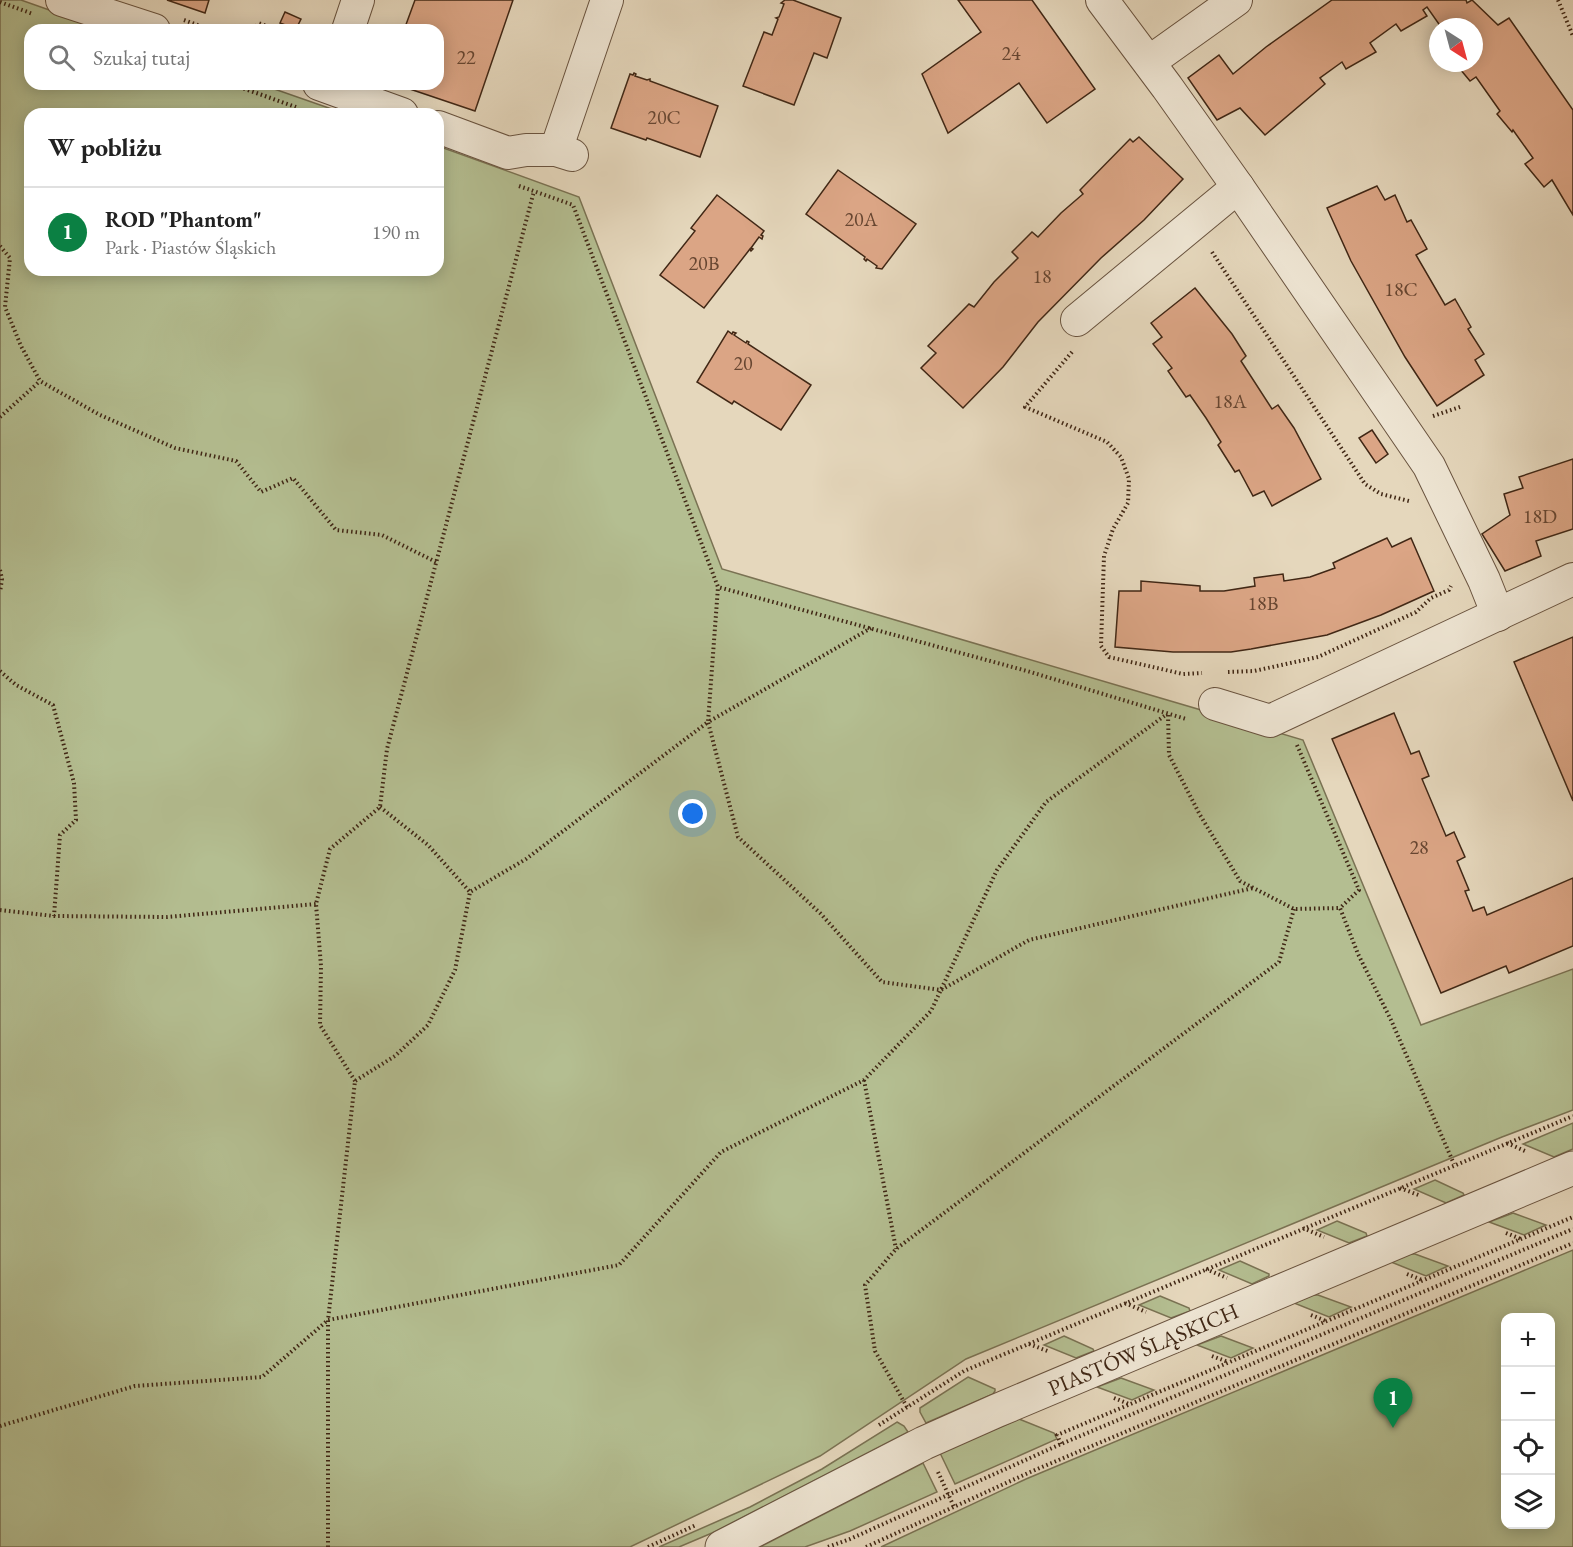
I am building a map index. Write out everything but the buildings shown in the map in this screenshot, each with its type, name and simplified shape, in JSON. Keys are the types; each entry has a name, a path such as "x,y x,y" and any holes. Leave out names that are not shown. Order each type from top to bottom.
{"street":[{"path":"62,0 136,24"},
{"path":"350,24 358,0"},
{"path":"444,129 508,153 526,150 564,152 607,0"},
{"path":"1102,0 1238,187 1429,466 1484,580 1498,615"},
{"path":"1149,62 1236,0"},
{"path":"321,91 381,108"},
{"path":"1076,334 1193,224 1238,187"},
{"path":"1202,712 1270,721 1573,579"},
{"name":"PIASTÓW ŚLĄSKICH","path":"713,1534 996,1411 1573,1168"}],"path":[{"path":"1558,0 1573,36"},
{"path":"513,184 573,205 718,587 708,722 738,837 820,913 882,982 941,990 1029,940 1253,888"},
{"path":"328,1547 328,1320 355,1081 320,1025 321,966 316,904 330,849 380,807 387,749 534,191"},
{"path":"1193,224 1365,483 1381,494 1420,503"},
{"path":"0,246 10,258 5,307 21,346 40,381 100,415 175,448 236,461 261,492 293,478 336,530 382,535 436,562"},
{"path":"1076,334 1025,407 1107,442 1120,457 1129,478 1128,503 1113,529 1104,556 1101,646 1109,657 1183,674 1206,673"},
{"path":"0,417 40,381"},
{"path":"0,570 2,579 0,592"},
{"path":"1218,672 1254,670 1318,657 1416,612 1431,598 1449,590 1453,581"},
{"path":"718,587 1027,671 1168,714 1202,712"},
{"path":"355,1081 395,1056 428,1025 455,970 470,892 526,859 708,722 871,628"},
{"path":"0,671 16,685 53,705 74,783 76,820 60,835 54,916"},
{"path":"1168,714 1169,755 1200,815 1240,881 1294,909 1340,908 1359,890 1294,736"},
{"path":"0,1426 135,1386 262,1377 328,1320 619,1265 721,1152 864,1080 931,1011 997,870 1046,802 1168,714"},
{"path":"380,807 428,845 470,892"},
{"path":"0,910 54,916 166,917 316,904"},
{"path":"1340,908 1358,954 1391,1020 1454,1164"},
{"path":"907,1407 875,1351 865,1285 896,1249 1279,962 1294,909"},
{"path":"864,1080 896,1249"},
{"path":"879,1426 964,1371 1573,1116"},
{"path":"1061,1444 1057,1435 1573,1217"},
{"path":"828,1547 1061,1444 1573,1229"},
{"path":"866,1547 1028,1473 1573,1243"},
{"path":"935,1467 954,1507"},
{"path":"648,1547 713,1534"}],"green space":[{"path":"0,0 21,0 89,24 24,24 24,90 277,90 329,108 24,108 24,276 444,276 444,148 579,197 722,569 1303,740 1421,1025 1573,969 1573,1110 1502,1137 966,1359 820,1456 630,1547 0,1547"},
{"path":"1573,1123 1573,1149 1554,1157 1523,1144"},
{"path":"1435,1180 1464,1195 1446,1203 1414,1189"},
{"path":"1513,1213 1546,1225 1524,1235 1489,1222"},
{"path":"1337,1221 1366,1233 1367,1236 1349,1243 1317,1230"},
{"path":"1573,1250 1573,1547 881,1547 1026,1479"},
{"path":"1410,1254 1448,1266 1426,1276 1391,1262"},
{"path":"1240,1261 1269,1276 1252,1284 1219,1270"},
{"path":"1313,1295 1351,1307 1329,1317 1294,1303"},
{"path":"1160,1296 1189,1308 1190,1311 1171,1318 1139,1305"},
{"path":"1064,1336 1094,1351 1076,1358 1044,1345"},
{"path":"1221,1336 1253,1348 1231,1358 1197,1345"},
{"path":"968,1377 995,1391 993,1394 926,1423 920,1408"},
{"path":"1121,1378 1154,1390 1132,1400 1097,1387"},
{"path":"1019,1419 1054,1433 1057,1439 955,1484 940,1453"},
{"path":"897,1422 908,1432 712,1533 679,1547 659,1547 750,1507 822,1469"},
{"path":"923,1463 937,1492 850,1531 805,1547 760,1547"}],"place":[{"name":"ROD \"Phantom\"","path":"1393,1428"}]}
